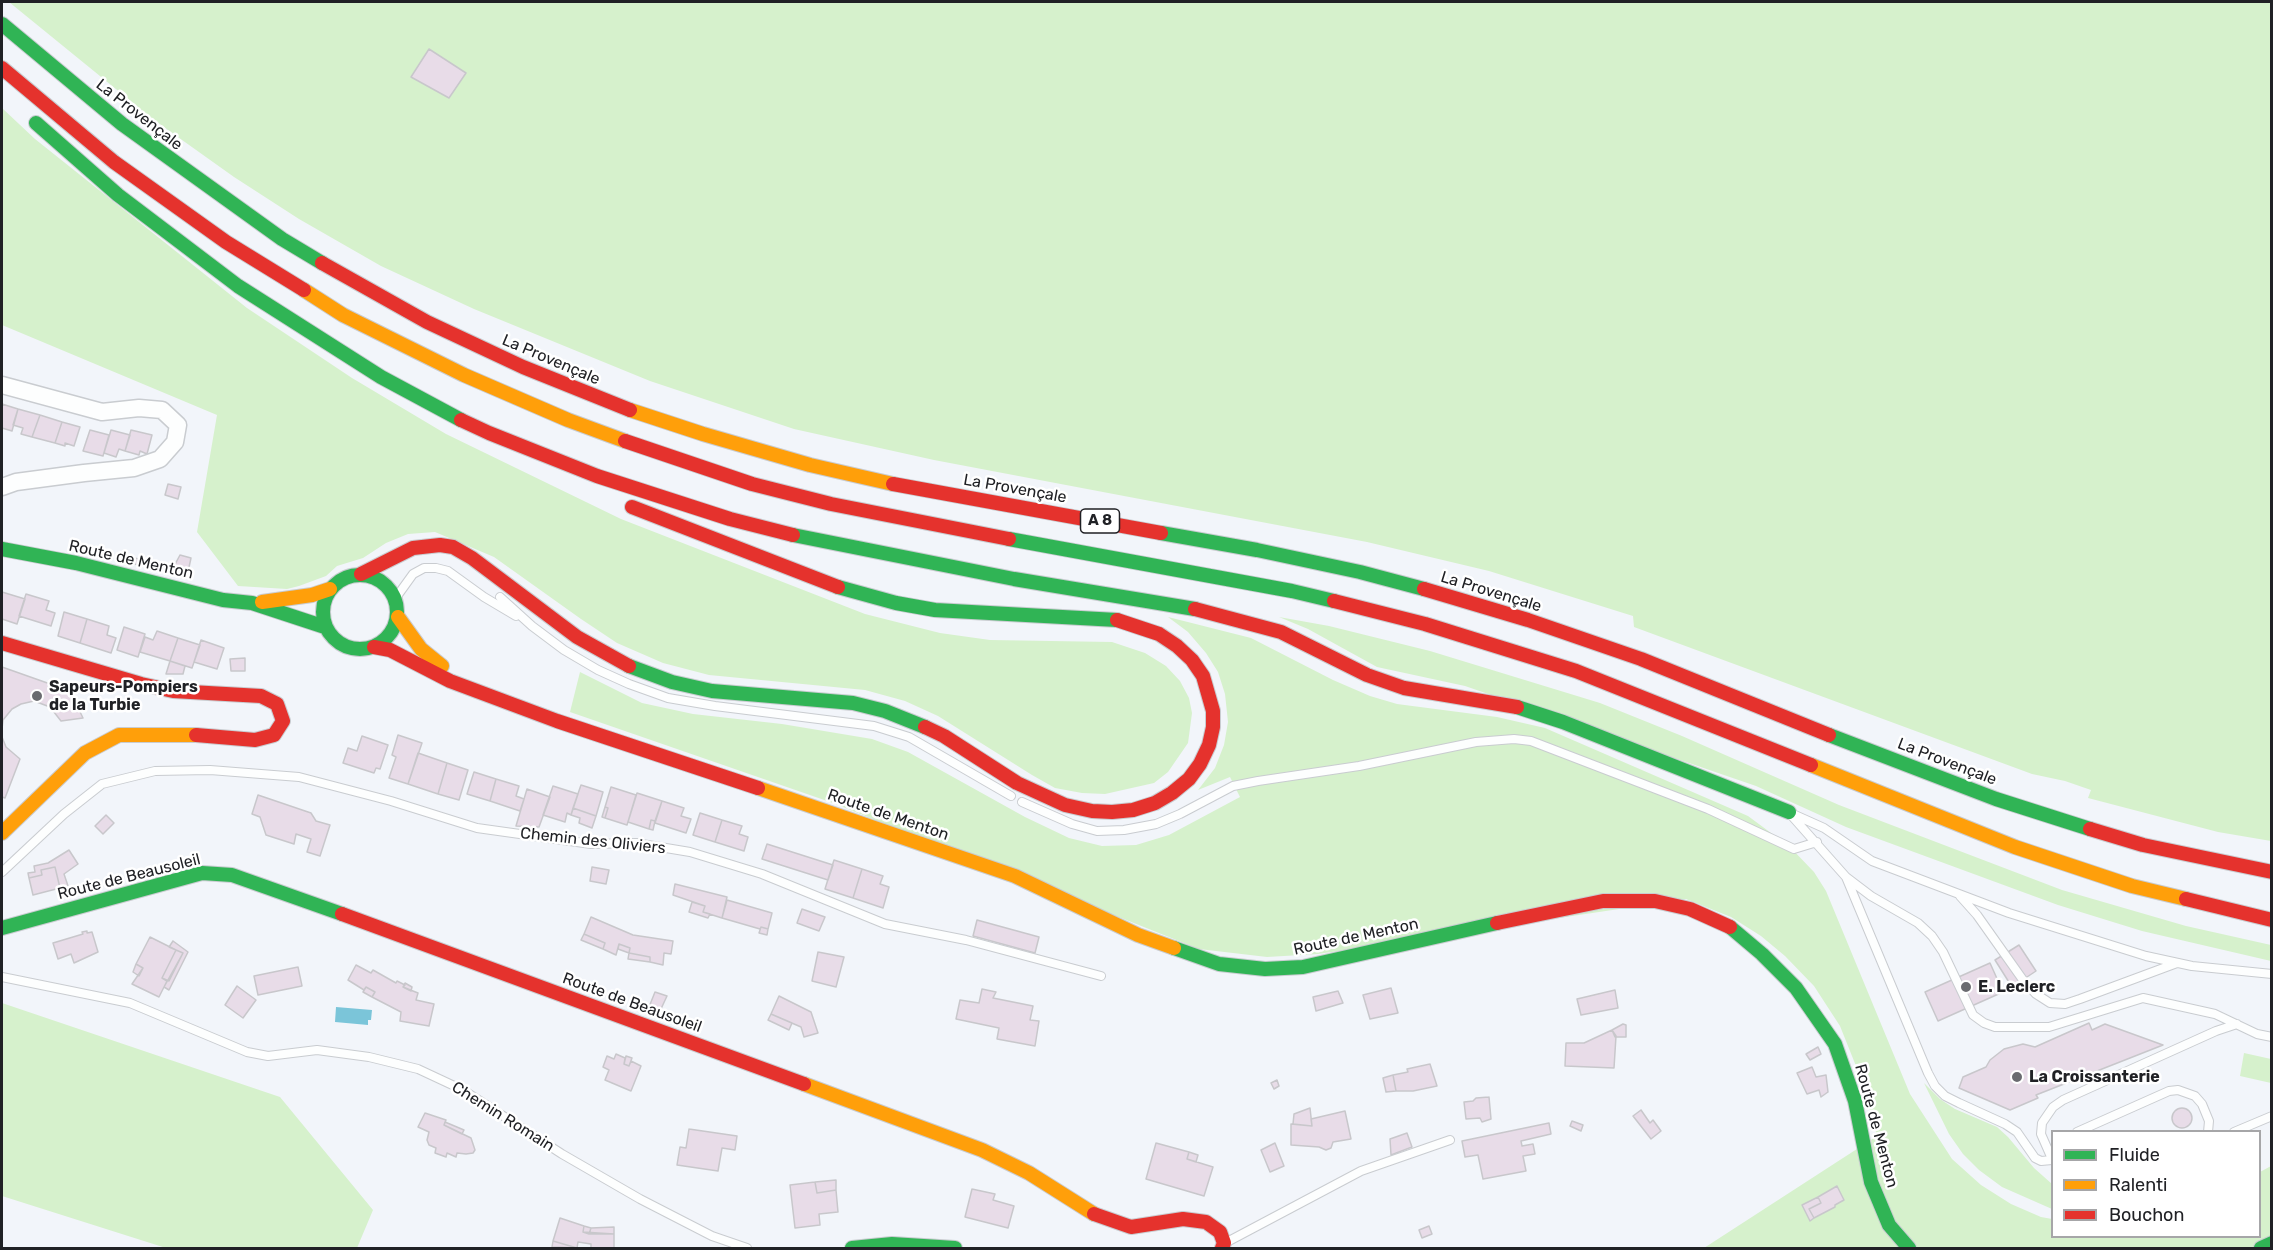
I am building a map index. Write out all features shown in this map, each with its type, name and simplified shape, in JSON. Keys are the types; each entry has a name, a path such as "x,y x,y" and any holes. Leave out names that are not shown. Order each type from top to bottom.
{"main road":[{"name":"La Provençale","path":"2,24 122,124 282,239 357,285 427,322 523,367 602,400 703,434 810,465 904,486 1257,549 1449,595 1641,659 1854,745 1996,799 2153,847 2271,872"},
{"name":"A 8","path":"2,68 114,162 226,242 343,315 464,375 568,420 656,453 731,477 831,504 1292,591 1425,624 1576,670 2015,847 2132,886 2271,920"},
{"path":"28,116 118,195 238,286 298,326 433,406 489,433 597,476 730,519 915,561 1204,611 1256,624 1281,632 1367,675 1404,688 1431,694 1491,701 1526,709 1789,813"},
{"path":"489,433 593,490"},
{"path":"361,574 373,576 382,582 395,599 398,617 389,635 374,647 350,648 339,643 325,627 322,613 324,600 330,589 338,581 361,574 413,548 440,544 453,547 472,558 577,637 608,656 638,670 672,682 712,691 853,703 885,711 918,723 944,736 1017,783 1065,805 1092,811 1112,813 1133,810 1155,803 1172,794 1189,779 1200,764 1209,745 1213,727 1213,711 1203,676 1185,653 1159,634 1117,620 986,614 935,610 896,603 814,578 624,503"},
{"name":"Route de Menton","path":"2,549 76,563 224,600 252,603 325,627"},
{"name":"Route de Menton","path":"252,603 312,595 330,589"},
{"name":"Route de Menton","path":"398,617 421,649 471,688"},
{"path":"2,643 141,684 173,691 261,696 277,704 283,721 274,735 255,740 189,735 119,735 85,753 2,833"},
{"name":"Route de Menton","path":"374,647 390,650 450,681 557,721 1015,876 1138,935 1219,964 1265,969 1303,968 1455,932 1603,901 1655,901 1690,909 1731,927 1762,954 1796,988 1835,1044 1855,1101 1871,1182 1889,1225 1909,1248"},
{"name":"Route de Beausoleil","path":"2,928 202,873 232,874 982,1150 1029,1173 1097,1216 1131,1227 1183,1220 1206,1222 1220,1232 1223,1246"},
{"path":"2261,1248 2271,1243"},
{"path":"852,1248 892,1244 955,1248"}],"street":[{"path":"2,385 102,412 139,408 162,410 178,425 175,442 160,459 134,468 16,482 2,488"}],"lane":[{"path":"440,544 468,567"},
{"path":"395,599 413,574 424,568 436,568 448,572 532,626 564,650 598,670 629,684 668,698 874,726 909,737 1048,815 1097,831 1124,830 1156,824 1233,786 1359,766 1476,742 1514,739 1531,741 1708,809 1794,849 1817,842"},
{"path":"492,589 532,626"},
{"name":"Chemin des Oliviers","path":"2,872 64,814 102,784 155,771 210,770 298,777 391,801 477,828 591,844 636,843 690,852 762,874 885,924 966,940 1101,976"},
{"path":"1789,813 1846,877 1871,896 1918,923 1932,936 1943,952 1972,1015 1984,1023 1995,1027 2049,1027 2143,998 2215,1014 2257,1034 2271,1037"},
{"path":"1789,813 1824,828 1872,861 1960,896 2146,956 2192,966 2271,974"},
{"path":"1846,877 1935,1086 1946,1096 2017,1132 2035,1158 2041,1161 2051,1160"},
{"path":"1960,896 1977,915 2023,980 2036,994 2050,1003 2060,1004 2080,999 2177,963"},
{"name":"Chemin Romain","path":"2,976 130,1003 247,1052 268,1056 317,1050 369,1057 418,1069 464,1090 562,1154 640,1199 712,1236 747,1248"},
{"path":"2051,1158 2041,1134 2042,1123 2053,1107 2063,1100 2216,1031 2237,1024"},
{"path":"2079,1130 2169,1091 2178,1090 2195,1096 2202,1104 2209,1121 2208,1130"},
{"path":"2236,1130 2271,1116"},
{"path":"1223,1246 1361,1172 1450,1140"}],"green space":[{"path":"9,2 2271,2 2271,841 2218,832 2088,798 2091,790 2065,781 2032,774 1634,627 1633,616 1489,571 1367,542 934,460 794,429 650,381 474,309 381,266 299,219 234,177 154,120"},
{"path":"2,108 35,139 247,308 352,378 446,434 621,519 865,614 940,633 990,640 1112,642 1145,653 1166,666 1180,681 1189,698 1192,713 1188,743 1168,772 1154,783 1105,794 1055,788 938,716 905,701 865,690 709,675 663,663 617,643 494,557 435,532 408,534 386,543 363,558 337,566 326,576 299,586 287,589 238,586 197,532 217,415 2,325"},
{"path":"1168,617 1251,638 1333,680 1370,696 1397,704 1497,717 1545,728 1748,816 1790,847 1814,872 1826,891 1910,1094 1952,1159 1981,1185 2011,1204 2051,1219 2051,1238 2261,1238 2261,1171 2271,1166 2271,1248 1704,1248 1877,1136 1862,1081 1840,1026 1814,986 1785,956 1761,936 1731,917 1686,899 1318,954 1267,957 1199,949 833,803 570,712 580,672 642,703 693,714 782,724 872,739 908,752 1025,817 1069,838 1102,846 1136,845 1169,835 1240,797 1230,777 1198,790 1215,768 1224,745 1228,722 1225,694 1218,672 1188,632"},
{"path":"1279,617 1329,626 1430,651 1600,703 1682,736 1839,805 2062,890 2186,926 2271,945 2271,961 2142,931 2058,905 1846,827 1756,786 1465,686 1377,667 1308,629"},
{"path":"2,1003 280,1097 373,1210 357,1248 166,1248 2,1196"},
{"path":"2244,1053 2271,1059 2271,1083 2240,1076"},
{"path":"1924,1083 1940,1099 1955,1109 1997,1127 2008,1137 2034,1168 2051,1183 2051,1209 2002,1187 1979,1170 1963,1154 1949,1134"}],"water":[{"path":"336,1007 372,1010 371,1020 368,1020 368,1025 335,1022"}],"building":[{"path":"429,49 466,73 449,98 411,77"},
{"path":"2,404 18,409 12,431 2,428"},
{"path":"18,409 40,415 32,437 21,434 23,428 13,425"},
{"path":"40,415 62,422 55,443 32,437"},
{"path":"62,422 80,427 74,446 55,443"},
{"path":"90,430 109,435 103,456 83,451"},
{"path":"111,430 130,435 125,451 119,449 116,457 104,453"},
{"path":"131,430 152,435 147,454 140,451 139,455 125,451"},
{"path":"168,484 181,487 178,499 165,495"},
{"path":"180,555 191,558 188,572 173,568"},
{"path":"131,557 146,561 144,566 129,563"},
{"path":"2,592 25,599 17,624 2,619"},
{"path":"26,594 49,601 46,610 55,613 51,626 19,616"},
{"path":"64,612 87,619 80,643 58,636"},
{"path":"87,619 109,626 107,635 116,638 111,653 80,643"},
{"path":"124,627 145,634 138,657 117,650"},
{"path":"157,631 178,638 170,661 140,652 145,637 153,640"},
{"path":"178,638 200,645 192,668 170,661"},
{"path":"201,640 224,648 217,669 194,662"},
{"path":"245,658 245,671 231,671 230,659"},
{"path":"170,661 185,666 183,674 166,674"},
{"name":"Sapeurs-Pompiers de la Turbie","path":"2,667 70,691 83,718 61,721 50,707 34,701 12,709 3,720 2,729"},
{"path":"398,735 422,743 408,784 389,778 396,757 392,755"},
{"path":"362,736 388,745 380,769 376,768 374,773 343,763 348,748 357,751"},
{"path":"2,737 6,747 20,759 5,798 2,797"},
{"path":"418,753 447,763 438,794 408,784"},
{"path":"447,763 468,770 459,800 438,794"},
{"path":"474,772 496,779 490,801 467,794"},
{"path":"496,779 519,786 516,796 524,799 520,811 490,801"},
{"path":"581,785 603,792 596,816 573,808"},
{"path":"553,786 578,794 571,815 567,813 565,822 543,815"},
{"path":"611,787 636,795 627,825 605,818 608,808 605,807"},
{"path":"527,789 550,797 539,827 516,826"},
{"path":"637,793 662,801 655,821 651,820 649,829 628,822"},
{"path":"258,795 311,813 316,821 330,825 320,856 307,852 311,839 296,834 294,844 266,835 260,817 252,814"},
{"path":"662,801 684,808 681,816 691,819 686,833 655,823"},
{"path":"605,807 608,808 605,818 602,817"},
{"path":"573,808 596,816 592,828 579,823 580,818 571,815"},
{"path":"700,813 722,820 715,842 693,835"},
{"path":"106,815 114,823 103,834 95,826"},
{"path":"651,820 655,821 653,830 649,829"},
{"path":"722,820 742,826 739,834 748,837 744,851 715,842"},
{"path":"767,844 833,865 828,880 762,859"},
{"path":"69,850 78,864 64,874 68,886 60,888 55,867 41,870 42,875 29,878 28,873 35,872 34,866 48,863"},
{"path":"834,860 862,869 853,898 825,889"},
{"path":"55,867 60,888 33,895 29,878 42,875 41,870"},
{"path":"592,867 609,870 606,884 590,881"},
{"path":"862,869 883,876 880,884 889,887 883,908 853,898"},
{"path":"675,884 727,897 722,918 703,912 705,906 673,895"},
{"path":"727,900 772,913 768,929 761,927 760,929 722,918"},
{"path":"692,902 705,906 703,912 710,914 708,918 689,912"},
{"path":"802,909 825,917 819,931 797,923"},
{"path":"591,917 633,935 673,941 671,954 664,953 663,965 650,962 650,957 629,953 630,948 619,944 616,955 603,949 605,943 584,934"},
{"path":"977,920 1039,937 1035,953 973,936"},
{"path":"761,927 768,929 767,935 759,933"},
{"path":"87,931 87,933 92,932 98,952 74,963 71,954 58,959 53,943"},
{"path":"584,934 605,943 603,949 581,940"},
{"path":"150,937 176,950 162,978 167,981 159,997 132,984 143,968 136,964"},
{"path":"173,941 188,952 169,990 164,987 183,953 169,947"},
{"path":"619,944 630,948 629,953 618,949"},
{"path":"2019,945 2036,971 2012,987 1995,960"},
{"path":"176,950 183,953 169,981 162,978"},
{"path":"818,952 844,957 836,987 812,981"},
{"path":"629,953 650,957 650,962 628,959"},
{"path":"1990,963 2003,992 1938,1021 1925,992"},
{"path":"136,964 143,968 139,976 133,972"},
{"path":"356,965 405,985 403,987 418,993 416,1000 434,1004 429,1026 400,1021 401,1012 372,997 375,992 366,987 364,990 348,980"},
{"path":"298,967 302,986 258,995 254,976"},
{"path":"405,983 412,987 411,991 403,987"},
{"path":"237,986 256,1000 243,1018 225,1005"},
{"path":"366,987 375,992 372,997 363,992"},
{"path":"1391,988 1398,1013 1370,1019 1363,995"},
{"path":"982,989 996,992 993,998 1033,1006 1030,1020 1039,1021 1035,1046 997,1039 999,1028 956,1019 960,1000 979,1003"},
{"path":"1615,990 1618,1008 1581,1015 1577,999"},
{"path":"1338,991 1343,1003 1316,1011 1313,997"},
{"path":"655,992 667,996 660,1011 649,1007"},
{"path":"779,996 811,1012 818,1033 804,1037 801,1027 771,1014"},
{"path":"771,1014 792,1023 789,1030 768,1020"},
{"path":"2089,1023 2092,1030 2105,1024 2163,1045 2036,1095 2038,1098 2010,1110 1959,1088 1963,1077 1986,1067 1990,1060 2004,1049 2023,1044 2035,1047"},
{"path":"1623,1024 1626,1025 1626,1037 1615,1037 1612,1030"},
{"path":"1612,1030 1616,1036 1614,1068 1565,1066 1566,1043 1584,1043"},
{"path":"1818,1047 1821,1054 1810,1060 1806,1054"},
{"path":"616,1054 625,1058 624,1064 629,1066 631,1061 641,1066 631,1091 605,1080 609,1070 603,1067 607,1056 614,1059"},
{"path":"626,1056 632,1058 629,1066 624,1064"},
{"path":"1430,1064 1437,1086 1413,1091 1396,1091 1393,1075"},
{"path":"1812,1067 1816,1077 1826,1075 1828,1092 1821,1097 1819,1090 1807,1094 1797,1073"},
{"path":"1393,1075 1396,1091 1386,1092 1383,1078"},
{"path":"1277,1080 1279,1086 1274,1089 1271,1083"},
{"path":"1489,1097 1491,1119 1482,1122 1480,1118 1466,1119 1464,1102"},
{"path":"1310,1108 1312,1126 1293,1124 1294,1114"},
{"path":"2182,1108 2189,1111 2192,1118 2189,1125 2182,1128 2175,1125 2172,1118 2175,1111"},
{"path":"1641,1110 1650,1123 1653,1120 1661,1131 1651,1139 1633,1116"},
{"path":"1345,1111 1351,1139 1333,1142 1331,1148 1326,1150 1319,1147 1291,1145 1291,1124 1312,1126 1311,1119"},
{"path":"425,1113 446,1120 444,1125 471,1138 475,1150 473,1153 457,1153 456,1157 447,1153 446,1157 435,1153 436,1148 429,1145 427,1140 429,1132 418,1127"},
{"path":"1572,1121 1583,1125 1581,1131 1570,1126"},
{"path":"445,1122 464,1130 462,1134 444,1125"},
{"path":"1549,1123 1551,1134 1521,1141 1522,1146 1533,1144 1535,1154 1523,1156 1526,1171 1483,1179 1478,1155 1465,1157 1462,1141"},
{"path":"689,1129 737,1136 735,1150 722,1148 718,1171 677,1165 680,1147 686,1148"},
{"path":"1407,1133 1412,1147 1391,1155 1390,1139"},
{"path":"1156,1143 1189,1152 1187,1159 1213,1167 1204,1196 1146,1179"},
{"path":"1275,1143 1284,1166 1270,1172 1261,1150"},
{"path":"1189,1152 1198,1155 1196,1162 1187,1159"},
{"path":"836,1180 836,1190 817,1193 815,1182"},
{"path":"815,1182 817,1193 836,1190 838,1212 819,1214 820,1225 795,1228 790,1185"},
{"path":"1837,1186 1844,1200 1814,1218 1809,1209 1821,1203 1818,1197"},
{"path":"972,1189 995,1194 993,1200 1014,1206 1008,1228 965,1217"},
{"path":"1818,1197 1821,1203 1809,1209 1814,1218 1810,1221 1802,1205"},
{"path":"560,1218 584,1226 583,1232 614,1234 614,1248 591,1248 591,1244 578,1242 577,1248 553,1241"},
{"path":"584,1226 591,1228 589,1234 583,1232"},
{"path":"1429,1226 1432,1234 1422,1238 1419,1230"},
{"path":"614,1227 614,1234 589,1234 591,1228"},
{"path":"553,1241 577,1248 552,1247"}],"traffic: fast":[{"path":"2,24 122,124 282,239 322,263"},
{"path":"36,123 118,195 238,286 381,377 461,420"},
{"path":"1161,533 1257,550 1360,572 1424,589"},
{"path":"793,535 1014,579 1195,609"},
{"path":"1009,539 1292,591 1334,601"},
{"path":"2,549 76,563 223,600 252,603 325,627"},
{"path":"353,575 367,575 381,581 391,591 397,605 397,612 395,626 381,643 367,649 353,649 339,643 329,633 323,619 323,605 329,591 339,581 353,575"},
{"path":"838,587 896,603 935,610 1117,620"},
{"path":"629,666 672,682 712,691 853,703 885,711 925,727"},
{"path":"1517,707 1563,722 1789,812"},
{"path":"1829,735 1996,799 2090,829"},
{"path":"2,928 202,873 232,875 342,914"},
{"path":"1174,948 1219,964 1265,969 1303,967 1497,923"},
{"path":"1730,927 1762,954 1796,988 1835,1044 1855,1101 1871,1182 1889,1225 1909,1248"},
{"path":"2261,1248 2272,1243"},
{"path":"852,1248 892,1244 955,1248"}],"traffic: slow":[{"path":"304,290 343,315 464,375 568,420 625,441"},
{"path":"630,410 810,465 893,484"},
{"path":"262,602 312,595 330,589"},
{"path":"398,617 421,649 442,666"},
{"path":"2,833 85,753 119,735 196,735"},
{"path":"1811,765 2015,847 2132,886 2186,899"},
{"path":"758,788 1015,876 1138,935 1174,948"},
{"path":"804,1084 982,1150 1029,1173 1094,1214"}],"traffic: jam":[{"path":"2,68 114,162 226,242 304,290"},
{"path":"322,263 427,322 523,367 630,410"},
{"path":"461,420 597,476 730,519 793,535"},
{"path":"625,441 752,484 831,504 1009,539"},
{"path":"893,484 1161,533"},
{"path":"632,507 838,587"},
{"path":"361,574 413,548 440,545 453,547 472,558 577,637 629,666"},
{"path":"1424,589 1528,620 1641,659 1829,735"},
{"path":"1334,601 1425,624 1576,671 1811,765"},
{"path":"1195,609 1281,632 1367,675 1404,688 1517,707"},
{"path":"925,727 944,736 1017,783 1065,805 1092,811 1112,812 1133,810 1155,803 1189,779 1200,764 1209,745 1213,727 1213,711 1203,676 1192,660 1159,634 1117,620"},
{"path":"2,643 141,684 173,691 261,696 277,704 283,721 274,735 255,740 196,735"},
{"path":"374,647 390,650 450,681 557,721 758,788"},
{"path":"2090,829 2143,845 2272,872"},
{"path":"2186,899 2272,920"},
{"path":"1497,923 1603,901 1655,901 1690,909 1730,927"},
{"path":"342,914 804,1084"},
{"path":"1094,1214 1131,1227 1183,1219 1206,1222 1220,1232 1224,1243 1222,1248"}],"place":[{"name":"Sapeurs-Pompiers de la Turbie","path":"37,696"},
{"name":"E. Leclerc","path":"1966,987"},
{"name":"La Croissanterie","path":"2017,1077"}]}
